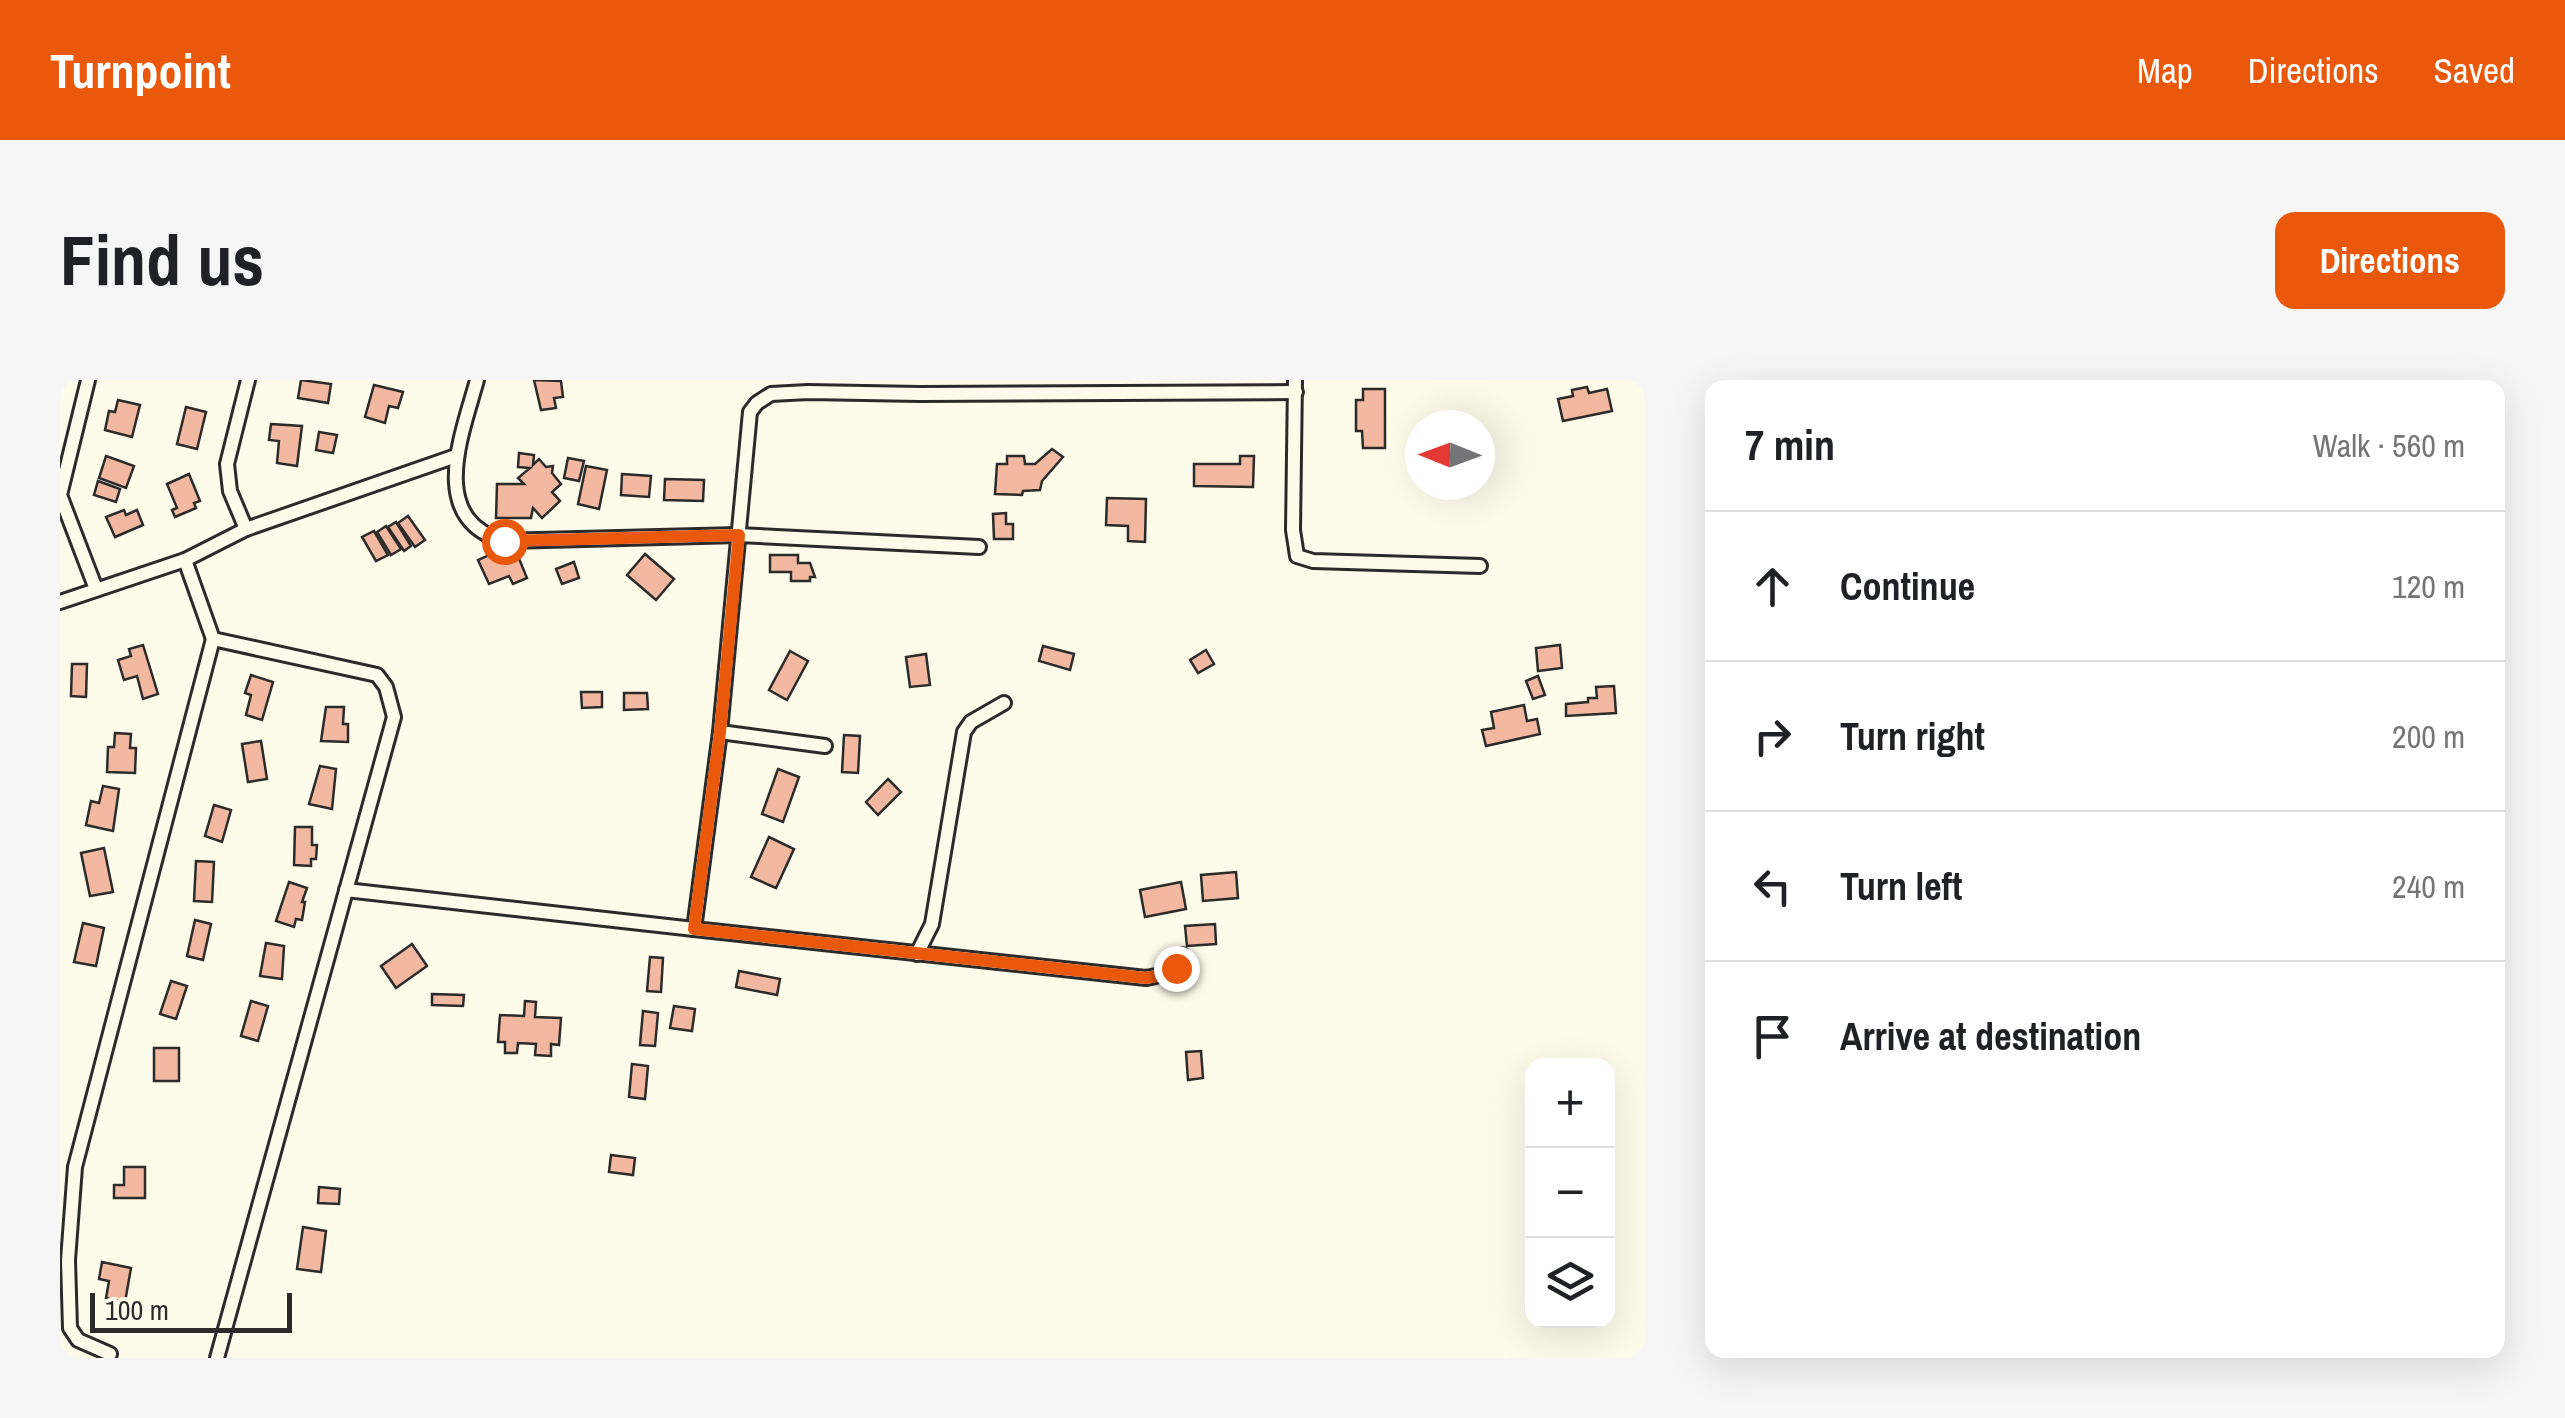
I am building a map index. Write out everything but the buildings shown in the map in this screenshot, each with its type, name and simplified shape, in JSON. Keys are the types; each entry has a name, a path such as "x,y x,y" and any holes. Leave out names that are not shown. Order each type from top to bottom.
{"street":[{"path":"88,380 60,495 96,589"},
{"path":"246,529 230,491 227,464 248,380"},
{"path":"477,380 456,456 458,501 465,518 487,536 504,541 739,535 979,548"},
{"path":"694,929 720,732 750,412 757,402 772,394 1296,386 1293,530 1297,556 1313,561 1480,566"},
{"path":"60,602 185,560 246,529 456,456"},
{"path":"110,1354 78,1340 70,1328 68,1260 75,1167 214,638 185,560"},
{"path":"214,638 377,675 386,687 394,717 217,1358"},
{"path":"917,954 932,924 940,888 964,732 971,722 1004,702"},
{"path":"720,732 825,746"},
{"path":"346,890 1146,978 1176,968 1182,955"}],"route":[{"path":"504,541 739,535 720,732 694,929 1146,978 1176,968"}]}
